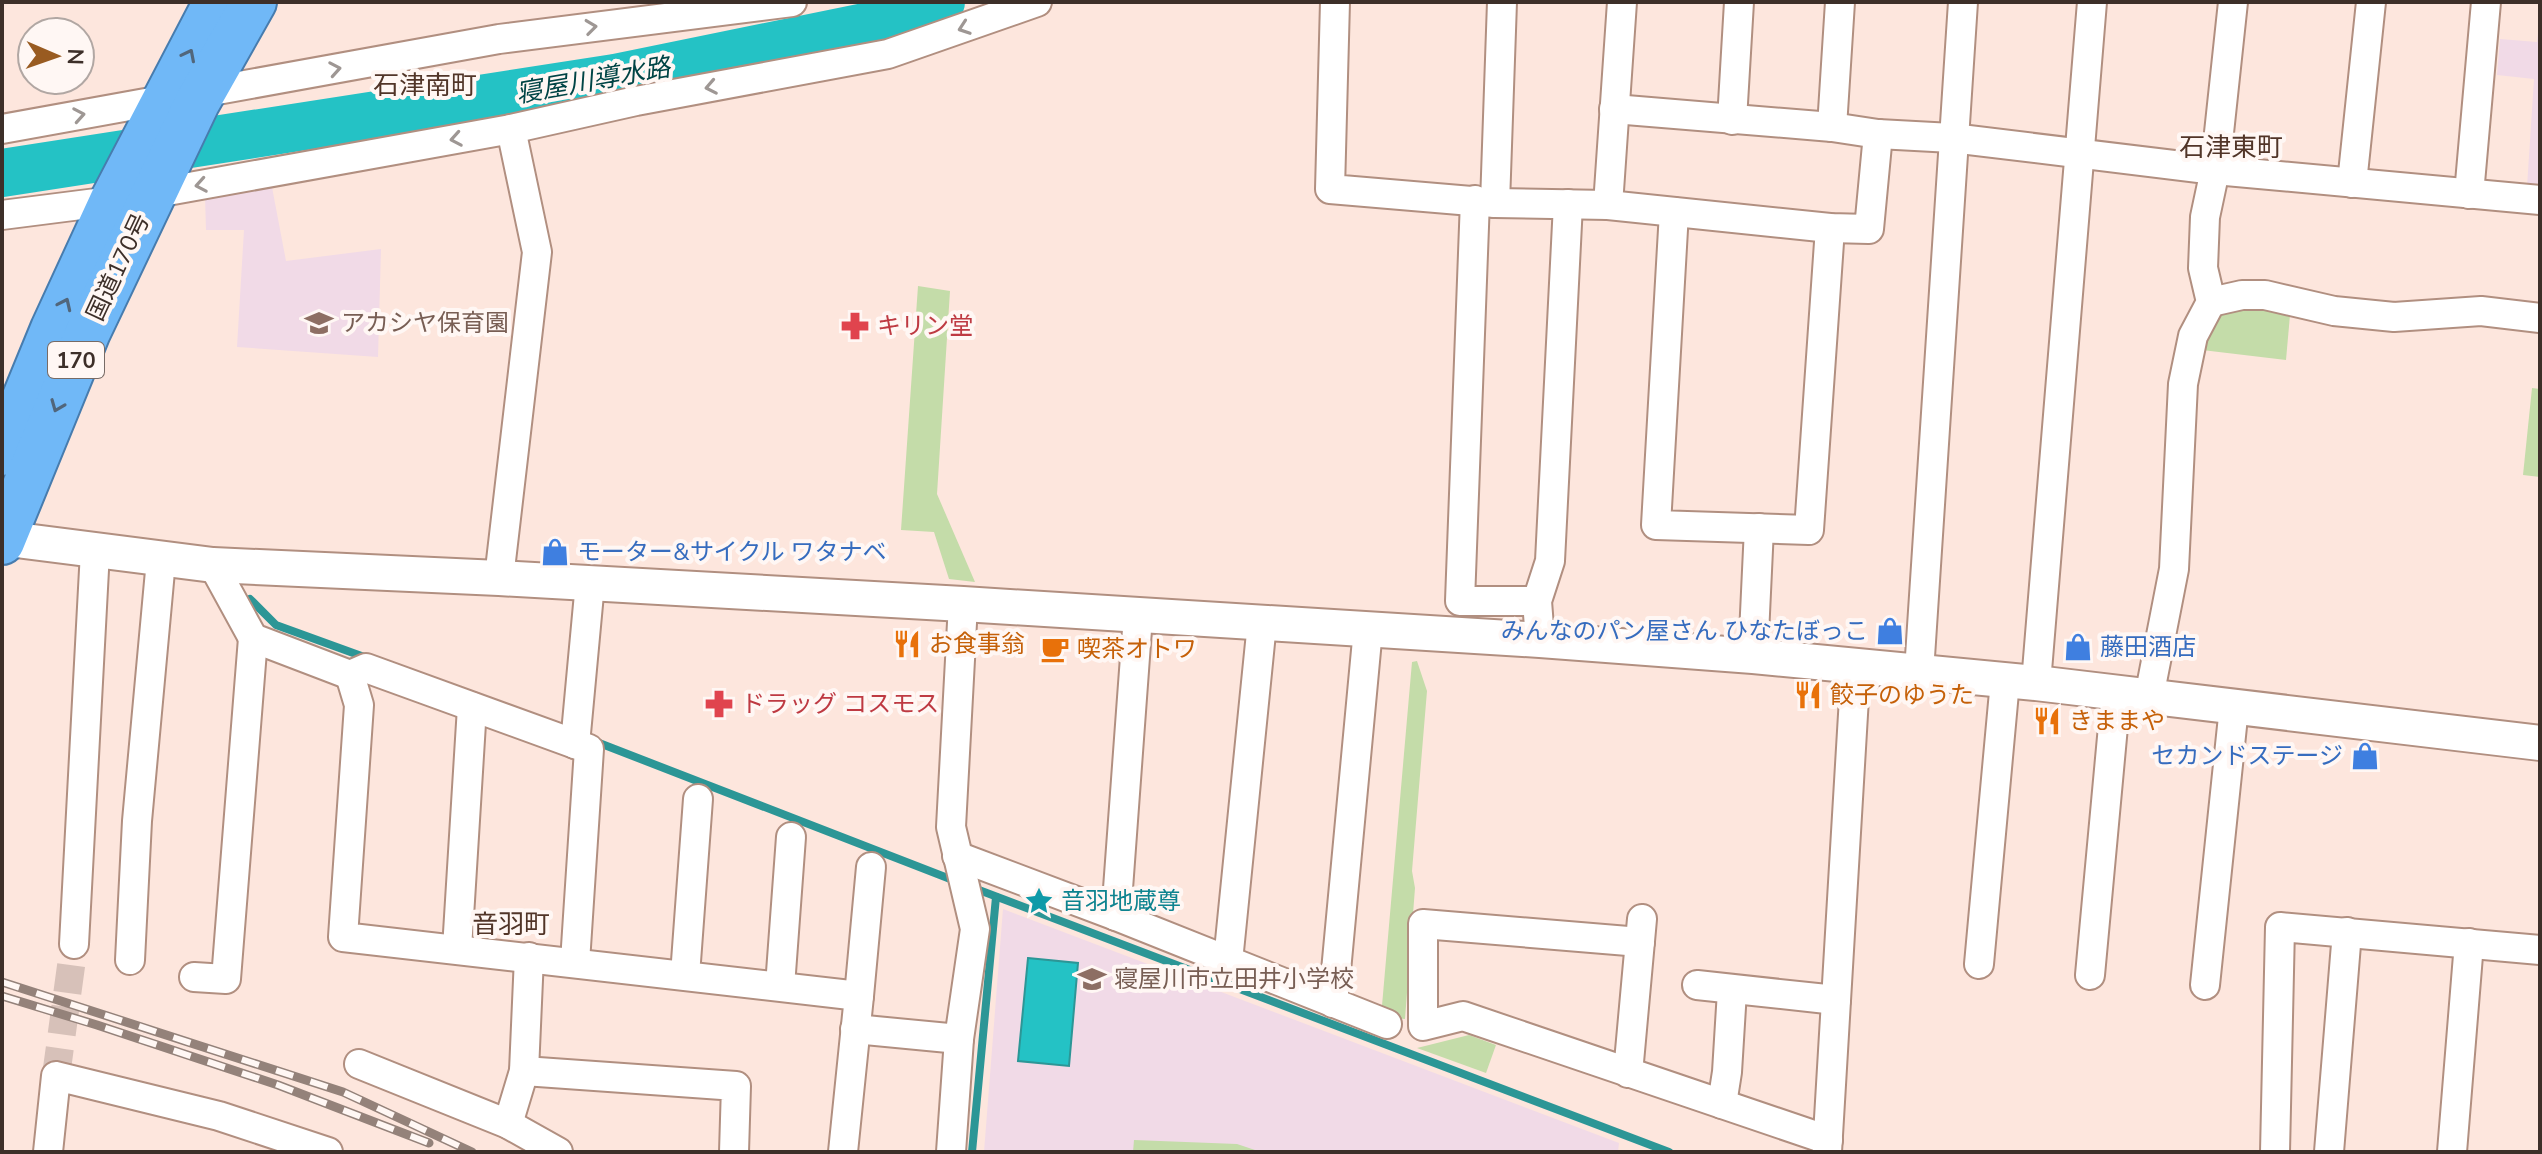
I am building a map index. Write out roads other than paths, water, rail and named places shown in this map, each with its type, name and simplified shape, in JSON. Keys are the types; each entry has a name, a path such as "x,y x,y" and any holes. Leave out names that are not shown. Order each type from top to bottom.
{"highway":[{"name":"国道170号","path":"2,453 53,329 136,191 181,101 216,2"},
{"name":"国道170号","path":"181,101 254,2"},
{"name":"国道170号","path":"3,539 88,332 136,191"}],"street":[{"path":"2,129 181,101 499,39 792,2"},
{"path":"2,215 511,129 636,101 888,54 1037,2"},
{"path":"1335,2 1330,189 1485,202 1608,205 1830,228 1869,229 1878,134"},
{"path":"1502,2 1485,202 1460,601 1537,601"},
{"path":"1608,205 1622,2"},
{"path":"1732,120 1739,2"},
{"path":"1832,127 1840,2"},
{"path":"1919,672 1963,2"},
{"path":"1979,964 2020,682 2092,2"},
{"path":"2090,975 2133,696 2174,569 2183,384 2193,336 2211,302 2203,268 2204,230 2215,170 2233,2"},
{"path":"2352,183 2371,2"},
{"path":"2469,194 2486,2"},
{"path":"1614,109 1952,138 2215,170 2540,200"},
{"path":"499,578 537,252 511,129"},
{"path":"1540,640 1537,601 1550,561 1568,204"},
{"path":"1674,212 1656,525 1809,530 1830,228"},
{"path":"2211,302 2242,295 2265,295 2334,311 2394,317 2481,311 2540,318"},
{"path":"1753,656 1759,528"},
{"path":"3,539 213,565 963,604 1540,640 1856,664 2540,743"},
{"path":"74,944 95,551"},
{"path":"130,960 137,821 161,560"},
{"path":"194,977 226,979 253,638 213,565"},
{"path":"575,744 590,583"},
{"path":"951,1152 959,1039 975,929 951,827 963,604"},
{"path":"1116,916 1138,616"},
{"path":"1228,961 1262,623"},
{"path":"1333,1003 1368,629"},
{"path":"253,638 350,675 366,668 589,749 575,962"},
{"path":"1628,1073 1641,930 1423,924 1423,1026 1463,1016 1628,1073 1722,1104 1828,1146 1856,664"},
{"path":"350,675 359,705 343,937 859,996"},
{"path":"457,949 472,707"},
{"path":"2205,985 2234,707"},
{"path":"685,975 698,799"},
{"path":"780,986 791,837"},
{"path":"843,1152 871,867"},
{"path":"962,875 1116,916 1387,1024"},
{"path":"2275,1152 2280,927 2540,950"},
{"path":"2329,1152 2347,932"},
{"path":"2452,1152 2469,943"},
{"path":"508,1124 524,1071 529,957"},
{"path":"1697,985 1836,1000"},
{"path":"1722,1104 1732,991"},
{"path":"855,1029 959,1039"},
{"path":"359,1064 508,1124 558,1152"},
{"path":"524,1071 736,1086 734,1152"},
{"path":"48,1152 56,1076 219,1116 328,1152"}],"water":[{"path":"1028,958 1078,963 1069,1066 1018,1061"}],"waterway":[{"name":"寝屋川導水路","path":"2,173 615,78 899,20 941,2"},
{"path":"250,599 276,625 367,658"},
{"path":"594,741 958,882"},
{"path":"971,887 1669,1152"},
{"path":"972,1152 996,897"}],"tunnel":[{"path":"56,1076 74,944"}],"railway":[{"path":"2,982 343,1092 472,1152"},
{"path":"2,996 278,1085 429,1143"}],"place":[{"name":"アカシヤ保育園","path":"319,323"},
{"name":"キリン堂","path":"855,326"},
{"name":"モーター&サイクル ワタナベ","path":"555,552"},
{"name":"みんなのパン屋さん ひなたぼっこ","path":"1890,631"},
{"name":"お食事翁","path":"907,644"},
{"name":"藤田酒店","path":"2078,647"},
{"name":"喫茶オトワ","path":"1055,649"},
{"name":"餃子のゆうた","path":"1808,695"},
{"name":"ドラッグ コスモス","path":"719,704"},
{"name":"きままや","path":"2047,721"},
{"name":"セカンドステージ","path":"2365,756"},
{"name":"音羽地蔵尊","path":"1039,901"},
{"name":"寝屋川市立田井小学校","path":"1092,979"}],"district":[{"name":"石津南町","path":"425,85"},
{"name":"石津東町","path":"2231,147"},
{"name":"音羽町","path":"511,924"}]}
